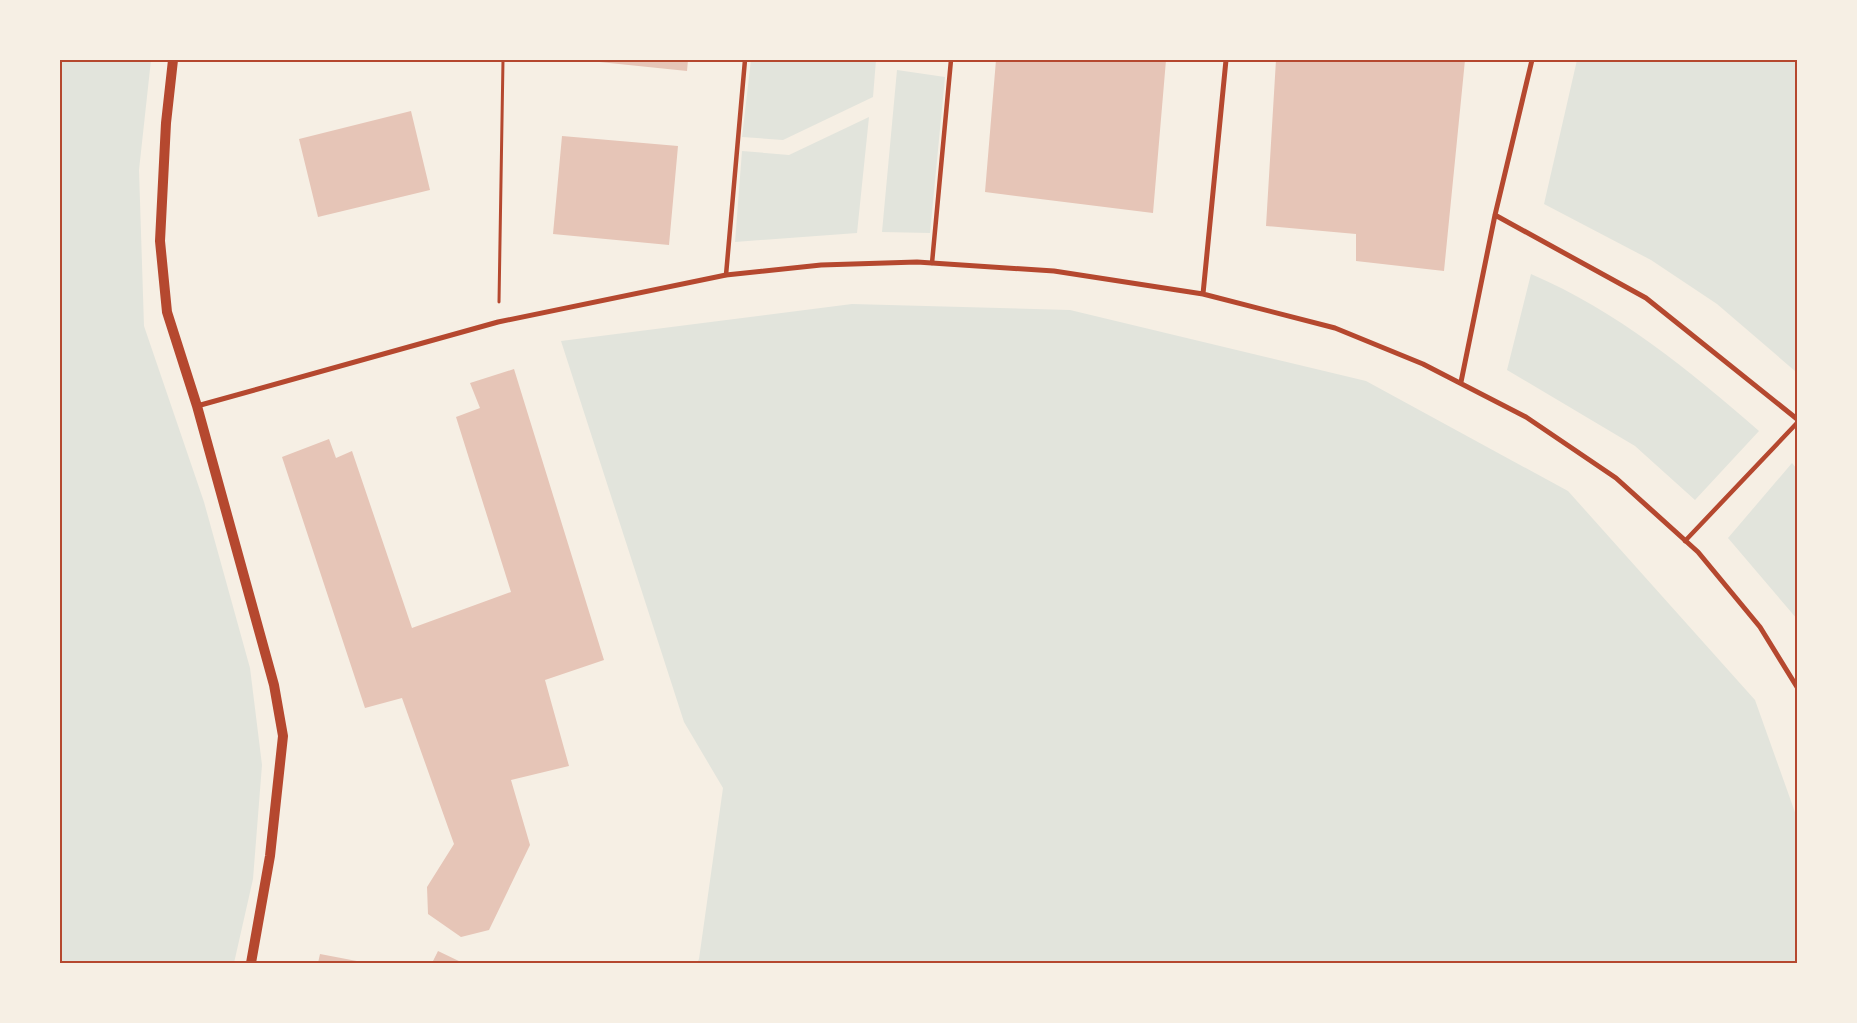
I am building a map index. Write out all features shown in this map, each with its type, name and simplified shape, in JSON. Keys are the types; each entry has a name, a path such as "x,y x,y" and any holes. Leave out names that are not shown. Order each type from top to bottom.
{"main road":[{"path":"173,60 166,123 160,241 167,312 197,406 274,685 283,736 270,856 251,963"}],"street":[{"path":"726,275 740,144 745,60"},
{"path":"932,263 948,66 952,60"},
{"path":"1203,294 1226,60"},
{"path":"1461,382 1495,215 1532,60"},
{"path":"1495,215 1646,298 1797,419"},
{"path":"197,406 498,322 726,275 821,265 932,263 1054,271 1203,294 1335,328 1423,364 1526,417 1616,478 1698,552 1760,627 1797,687"},
{"path":"1685,541 1797,423"}],"path":[{"path":"498,322 503,60"}],"shaded area":[{"path":"60,60 151,60 139,170 144,326 204,502 250,668 262,765 253,879 234,963 60,963"},
{"path":"751,60 876,60 873,97 783,140 742,137"},
{"path":"1577,60 1797,60 1797,368 1795,371 1717,304 1651,260 1544,204"},
{"path":"897,70 945,77 930,233 882,232"},
{"path":"869,117 857,233 735,242 742,151 789,155"},
{"path":"1531,274 1563,289 1622,324 1679,364 1759,431 1695,500 1635,446 1507,370"},
{"path":"852,304 1070,310 1366,381 1568,491 1755,700 1797,818 1797,963 697,963 723,788 684,722 561,341"},
{"path":"1792,463 1797,469 1797,619 1728,538"}],"building":[{"path":"580,60 688,60 687,71"},
{"path":"996,60 1166,60 1153,213 985,192"},
{"path":"1276,60 1465,60 1444,271 1356,261 1356,234 1266,226"},
{"path":"411,111 430,190 318,217 299,139"},
{"path":"562,136 678,146 669,245 553,234"},
{"path":"514,369 604,660 545,680 569,766 511,780 530,845 489,930 461,937 428,914 427,887 454,844 402,698 365,708 282,457 329,439 336,458 352,451 412,628 511,592 456,417 480,408 470,383"},
{"path":"438,951 463,963 432,963"},
{"path":"320,954 362,962 362,963 318,963"}]}
